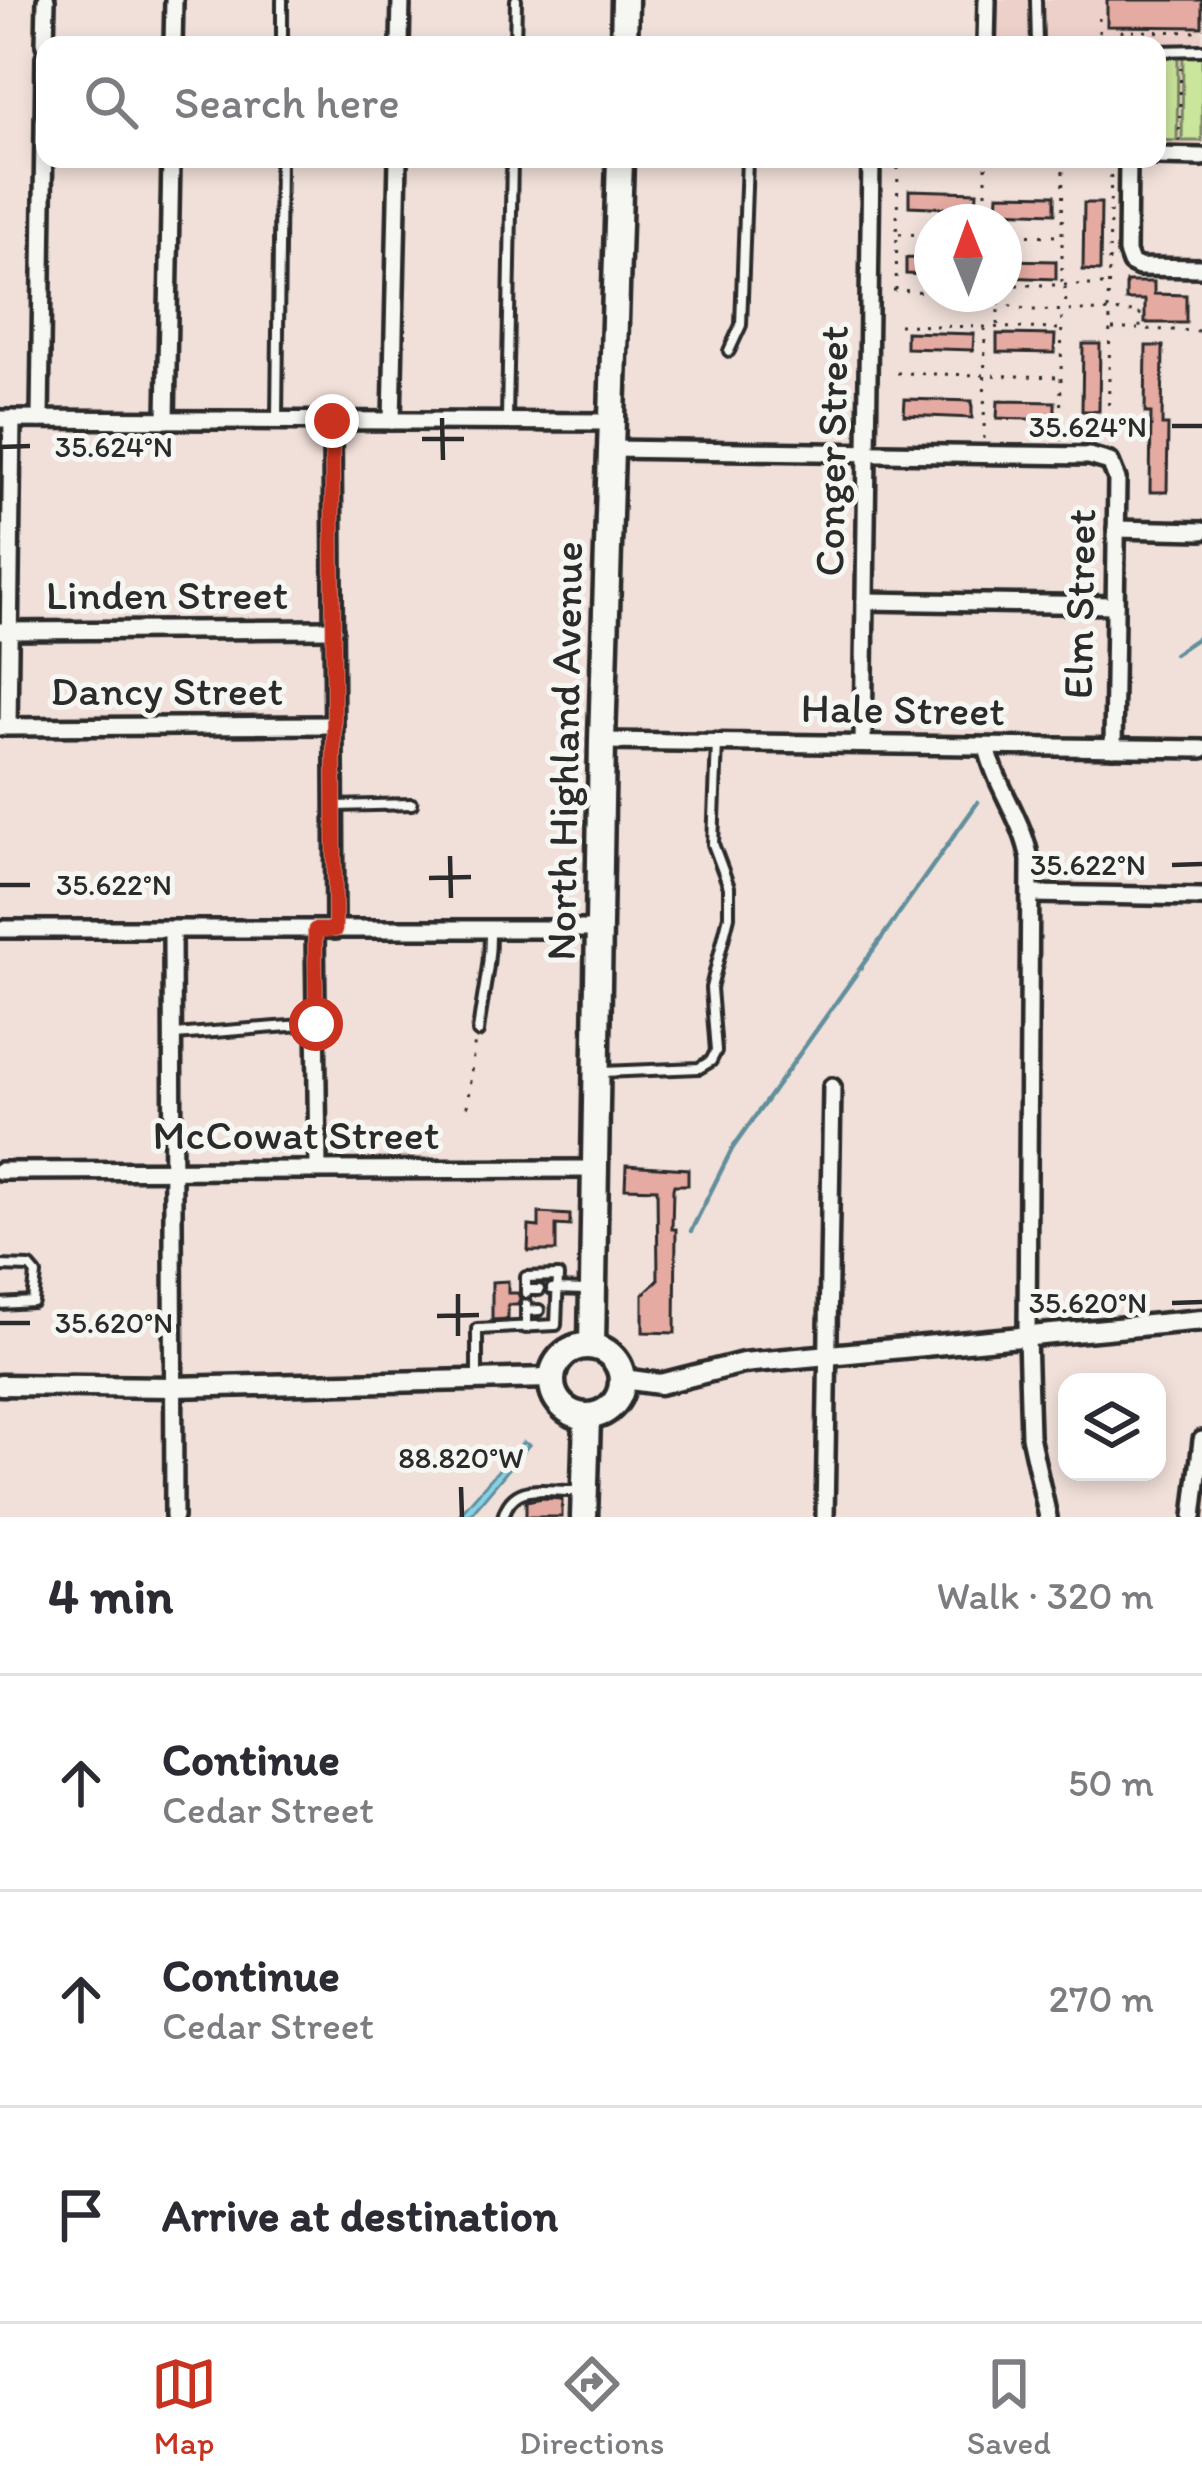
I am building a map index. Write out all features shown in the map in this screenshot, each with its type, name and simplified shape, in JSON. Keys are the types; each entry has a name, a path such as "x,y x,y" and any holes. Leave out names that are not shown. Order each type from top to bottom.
{"main road":[{"path":"624,36 625,0"},
{"name":"North Highland Avenue","path":"592,1346 602,741 620,168"},
{"path":"592,1346 614,1357 623,1379 622,1390 609,1410 586,1417 557,1400 552,1378 554,1367 569,1350 592,1346"},
{"path":"584,1517 586,1417"}],"street":[{"path":"45,36 46,0"},
{"path":"173,36 174,0"},
{"path":"400,36 401,0"},
{"path":"986,36 987,0"},
{"path":"1166,156 1202,157"},
{"path":"40,419 43,168"},
{"path":"166,420 171,168"},
{"path":"392,421 398,168"},
{"name":"Conger Street","path":"862,744 871,168"},
{"path":"1128,168 1127,252 1131,263 1202,268"},
{"path":"4,727 6,419 612,422"},
{"path":"332,421 335,930"},
{"path":"611,449 867,453"},
{"name":"Elm Street","path":"867,453 1088,456 1110,462 1117,479 1114,748"},
{"path":"1116,529 1202,531"},
{"path":"865,601 1115,604"},
{"name":"Linden Street","path":"4,631 334,629"},
{"name":"Dancy Street","path":"4,727 334,725"},
{"name":"Hale Street","path":"602,741 1202,749"},
{"path":"988,747 993,772 1027,842 1032,894 1027,1337 1030,1436 1048,1517"},
{"path":"1032,894 1202,897"},
{"path":"0,929 598,929"},
{"path":"172,930 174,1517"},
{"path":"315,930 318,1169"},
{"path":"825,1517 832,1087"},
{"name":"McCowat Street","path":"0,1171 592,1168"},
{"path":"623,1379 660,1384 743,1363 1202,1320"},
{"path":"0,1385 173,1387 552,1378"},
{"path":"1193,1517 1202,1440"}],"lane":[{"path":"282,0 282,36"},
{"path":"515,36 516,0"},
{"path":"1036,0 1037,36"},
{"path":"1166,50 1202,50"},
{"path":"277,420 280,168"},
{"path":"507,421 512,168"},
{"path":"730,350 740,325 747,168"},
{"path":"596,1072 699,1068 712,1061 716,1051 711,988 729,902 729,887 713,844 717,743"},
{"path":"334,806 412,804"},
{"path":"478,1032 490,960 490,927"},
{"path":"172,1035 316,1024"},
{"path":"0,1266 30,1267 36,1274 33,1302 0,1304"},
{"path":"476,1380 477,1329 556,1325 558,1276 526,1276 526,1292 539,1290"},
{"path":"555,1289 592,1290"},
{"path":"526,1328 526,1308 539,1310"},
{"path":"503,1517 511,1496 525,1491 585,1490"},
{"path":"507,1502 514,1517"}],"path":[{"path":"1099,10 1099,36"},
{"path":"1122,36 1122,31 1202,32"},
{"path":"1180,142 1181,49"},
{"path":"898,168 894,290 914,291"},
{"path":"986,168 986,204"},
{"path":"1060,441 1063,168"},
{"path":"1108,441 1111,168"},
{"path":"897,234 914,234"},
{"path":"1022,235 1062,236"},
{"path":"1022,285 1108,285"},
{"path":"1022,308 1140,312 1140,329"},
{"path":"998,312 998,327"},
{"path":"899,325 1061,329"},
{"path":"984,441 986,327"},
{"path":"1109,329 1202,331"},
{"path":"897,373 1061,377"},
{"path":"467,1107 472,1045 478,1032"}],"shaded area":[{"path":"996,0 1202,0 1202,147 1166,147 1166,36 996,36"}],"green space":[{"path":"1178,54 1177,141 1166,140 1166,56"},
{"path":"1183,54 1202,56 1202,141 1182,141"}],"water":[{"path":"523,1442 529,1445 471,1514 457,1517"}],"building":[{"path":"1107,0 1202,0 1202,27 1107,26"},
{"path":"909,190 977,192 976,204 909,206"},
{"path":"998,194 1055,195 1055,213 1022,212 1022,204 997,204"},
{"path":"1084,203 1101,203 1100,271 1083,270"},
{"path":"906,258 914,258 914,274 906,274"},
{"path":"1022,260 1056,261 1056,279 1022,278"},
{"path":"1126,282 1154,282 1154,294 1186,295 1186,323 1145,323 1145,300 1126,300"},
{"path":"906,332 974,334 973,350 906,348"},
{"path":"997,334 1055,335 1054,353 997,352"},
{"path":"1083,344 1100,344 1099,411 1082,411"},
{"path":"1146,346 1163,346 1167,492 1150,492"},
{"path":"905,399 972,401 972,418 904,415"},
{"path":"998,401 1055,402 1055,420 997,418"},
{"path":"626,1165 688,1169 688,1185 674,1185 673,1189 675,1333 643,1332 643,1294 658,1280 657,1189 625,1188"},
{"path":"539,1213 570,1215 570,1226 556,1225 556,1251 528,1251 529,1226 539,1227"},
{"path":"508,1281 508,1293 518,1293 518,1305 508,1305 508,1319 492,1320 492,1282"},
{"path":"562,1499 562,1517 526,1517 526,1501"}],"waterway":[{"path":"1174,654 1202,635"},
{"path":"691,1231 732,1149 978,802"}],"route":[{"path":"316,1024 315,930 335,930 332,421"}]}
